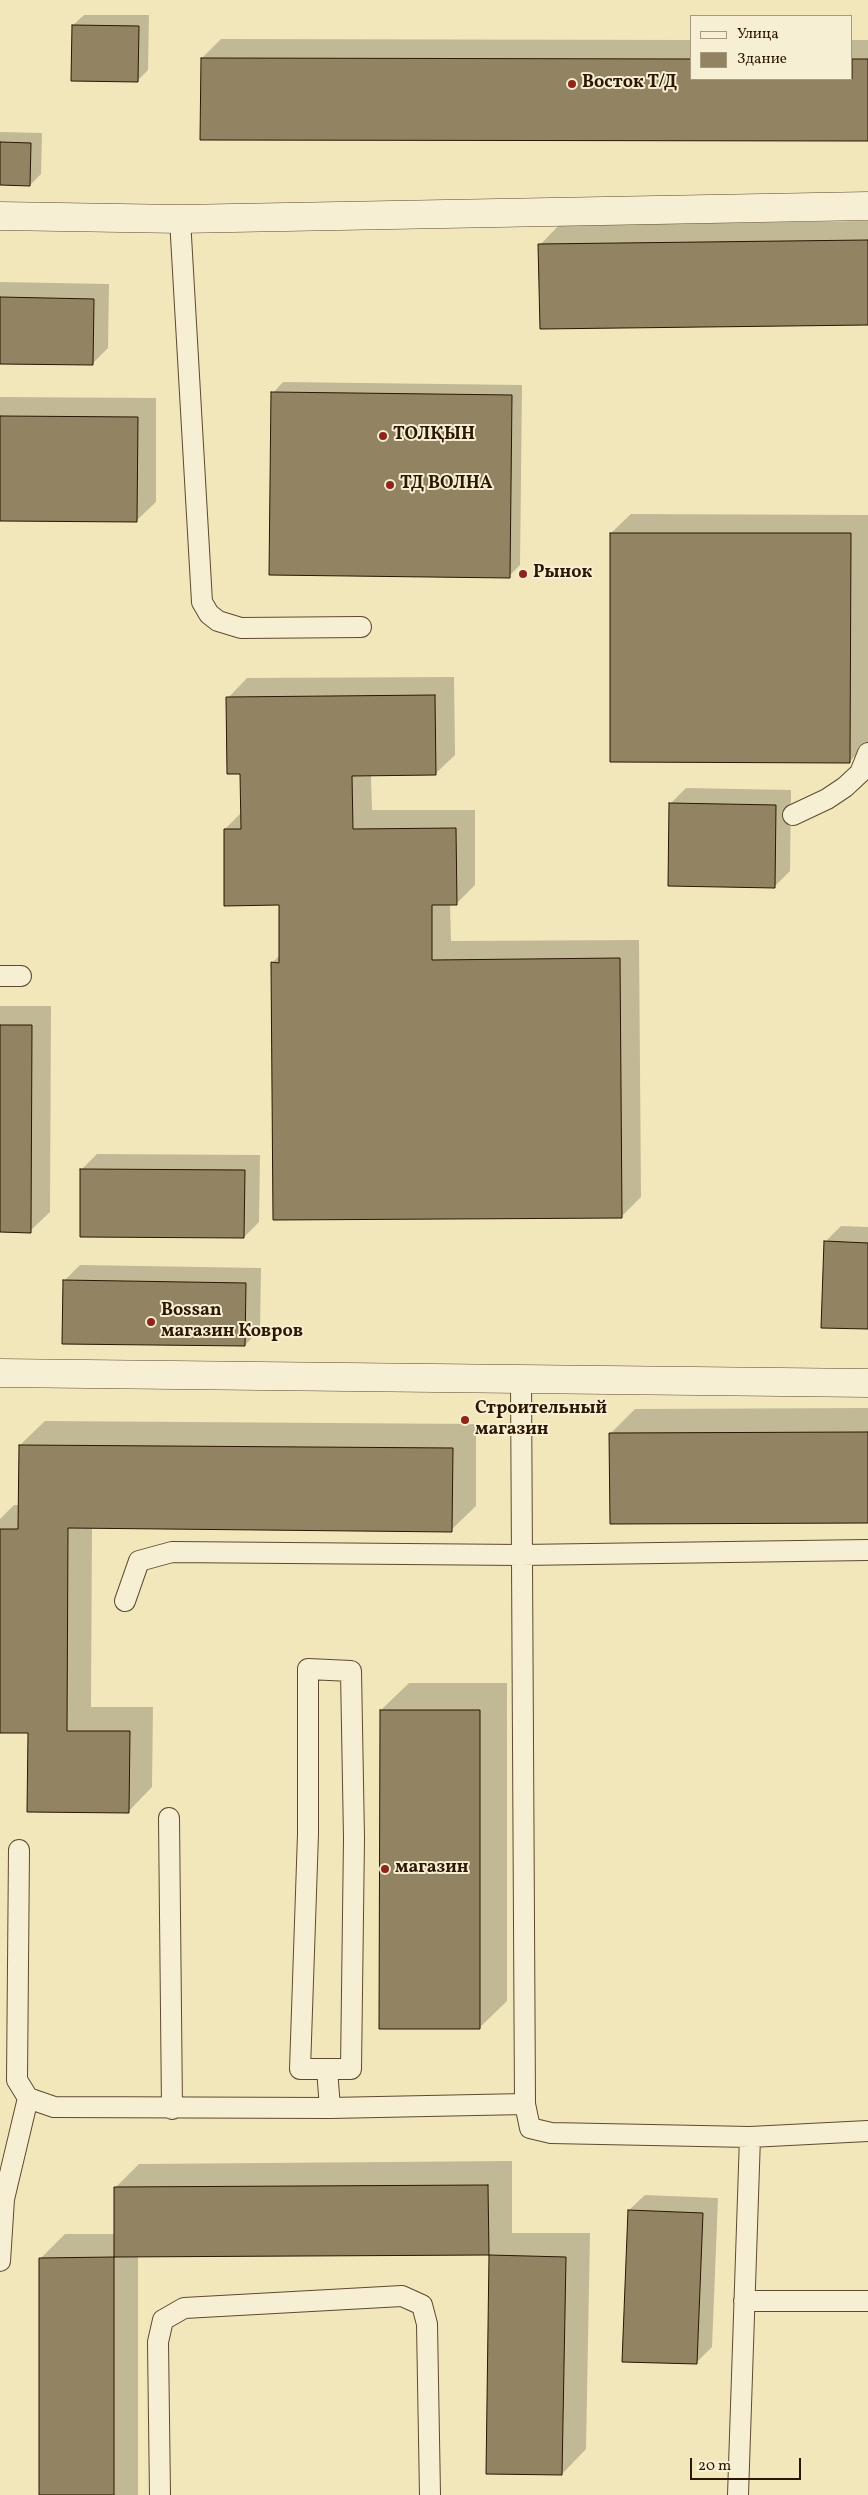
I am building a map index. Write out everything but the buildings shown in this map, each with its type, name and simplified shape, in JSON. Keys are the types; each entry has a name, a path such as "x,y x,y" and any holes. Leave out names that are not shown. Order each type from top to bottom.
{"street":[{"path":"0,216 180,219 868,206"},
{"path":"0,1373 521,1380 868,1382"}],"lane":[{"path":"180,219 202,602 209,614 229,626 241,628 361,627"},
{"path":"793,815 827,799 845,787 860,773 868,753"},
{"path":"0,976 21,976"},
{"path":"521,1380 525,2104 530,2128 551,2133 750,2136 868,2131"},
{"path":"125,1601 139,1561 172,1552 521,1555 868,1550"},
{"path":"308,1670 351,1672 354,1838 351,2069 327,2069 300,2069 308,1834 308,1670"},
{"path":"169,1818 172,2109"},
{"path":"18,1850 16,2080 28,2098 54,2107 172,2109 525,2104"},
{"path":"327,2069 330,2108"},
{"path":"0,2261 4,2199 28,2098"},
{"path":"738,2495 750,2136"},
{"path":"160,2495 158,2342 164,2320 184,2308 402,2296 422,2305 427,2324 430,2495"},
{"path":"744,2301 868,2301"}],"place":[{"name":"Восток Т/Д","path":"572,84"},
{"name":"ТОЛҚЫН","path":"383,436"},
{"name":"ТД ВОЛНА","path":"390,485"},
{"name":"Рынок","path":"523,574"},
{"name":"Bossan магазин Ковров","path":"151,1322"},
{"name":"Строительный магазин","path":"465,1420"},
{"name":"магазин","path":"385,1869"}]}
